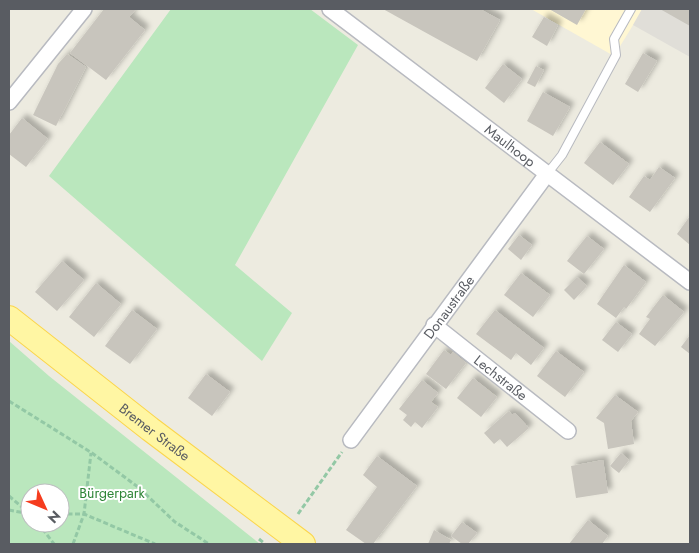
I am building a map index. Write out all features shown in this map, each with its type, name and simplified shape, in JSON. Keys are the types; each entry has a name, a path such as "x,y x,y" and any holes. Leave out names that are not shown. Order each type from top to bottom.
{"main road":[{"name":"Bremer Straße","path":"9,318 150,429 303,544"}],"street":[{"path":"9,102 84,9"},
{"name":"Maulhoop","path":"330,9 690,282"},
{"name":"Donaustraße","path":"352,440 434,325 547,174"},
{"name":"Lechstraße","path":"434,325 568,431"}],"lane":[{"path":"547,174 562,155 616,55 614,40 631,9"}],"path":[{"path":"9,402 92,453 138,487 175,522 209,544"},
{"path":"298,514 352,440"},
{"path":"73,544 84,514 92,453"},
{"path":"9,496 20,505"},
{"path":"70,514 84,514 155,544"},
{"path":"46,533 54,544"}],"shaded area":[{"path":"531,9 643,9 614,56"},
{"path":"642,9 690,9 690,57 633,25"}],"green space":[{"path":"171,9 310,9 358,45 235,265 292,313 262,361 49,176"},
{"name":"Bürgerpark","path":"9,341 49,376 260,544 9,544"}],"building":[{"path":"104,9 136,9 129,17 145,30 106,80 70,53"},
{"path":"383,9 480,9 500,20 477,61"},
{"path":"549,9 586,9 577,25"},
{"path":"660,9 690,9 690,26"},
{"path":"544,17 558,25 547,46 532,37"},
{"path":"643,53 657,61 638,92 625,84"},
{"path":"67,54 86,67 56,126 33,115 58,64"},
{"path":"503,64 522,79 504,103 485,88"},
{"path":"536,66 544,70 535,87 527,83"},
{"path":"543,92 570,107 553,136 527,121"},
{"path":"22,118 48,139 26,167 9,154 9,135"},
{"path":"600,142 629,164 613,185 584,163"},
{"path":"659,167 675,178 650,212 629,197 644,176 650,180"},
{"path":"690,216 690,245 677,234"},
{"path":"519,235 532,245 521,260 508,249"},
{"path":"587,236 604,249 584,274 567,261"},
{"path":"62,261 84,280 57,311 35,292"},
{"path":"624,265 646,282 626,309 624,307 616,318 597,304"},
{"path":"521,273 550,295 533,317 504,295"},
{"path":"577,277 587,286 574,300 564,290"},
{"path":"96,283 121,304 94,337 69,317"},
{"path":"663,295 684,312 655,346 639,334 650,319 646,317"},
{"path":"132,310 157,329 130,364 105,346"},
{"path":"495,310 544,348 531,365 516,353 511,360 476,334"},
{"path":"616,322 632,334 618,352 602,340"},
{"path":"690,335 690,354 681,347"},
{"path":"444,350 451,355 453,352 466,363 446,389 426,374"},
{"path":"556,351 584,372 565,397 537,376"},
{"path":"206,374 230,392 212,416 188,398"},
{"path":"473,378 497,397 481,417 457,398"},
{"path":"422,380 438,393 431,402 438,407 422,428 415,422 411,427 403,420 407,415 399,409"},
{"path":"615,395 638,412 631,421 634,444 608,449 604,423 596,418"},
{"path":"509,411 512,415 515,413 529,428 507,447 500,439 494,444 484,433"},
{"path":"621,453 629,460 619,473 610,466"},
{"path":"377,456 417,486 373,544 366,544 346,530 377,487 363,475"},
{"path":"603,460 608,493 576,498 571,466"},
{"path":"588,520 608,536 602,544 569,544"},
{"path":"462,522 477,533 468,544 462,544 451,536"},
{"path":"434,530 451,540 449,544 428,544"}]}
